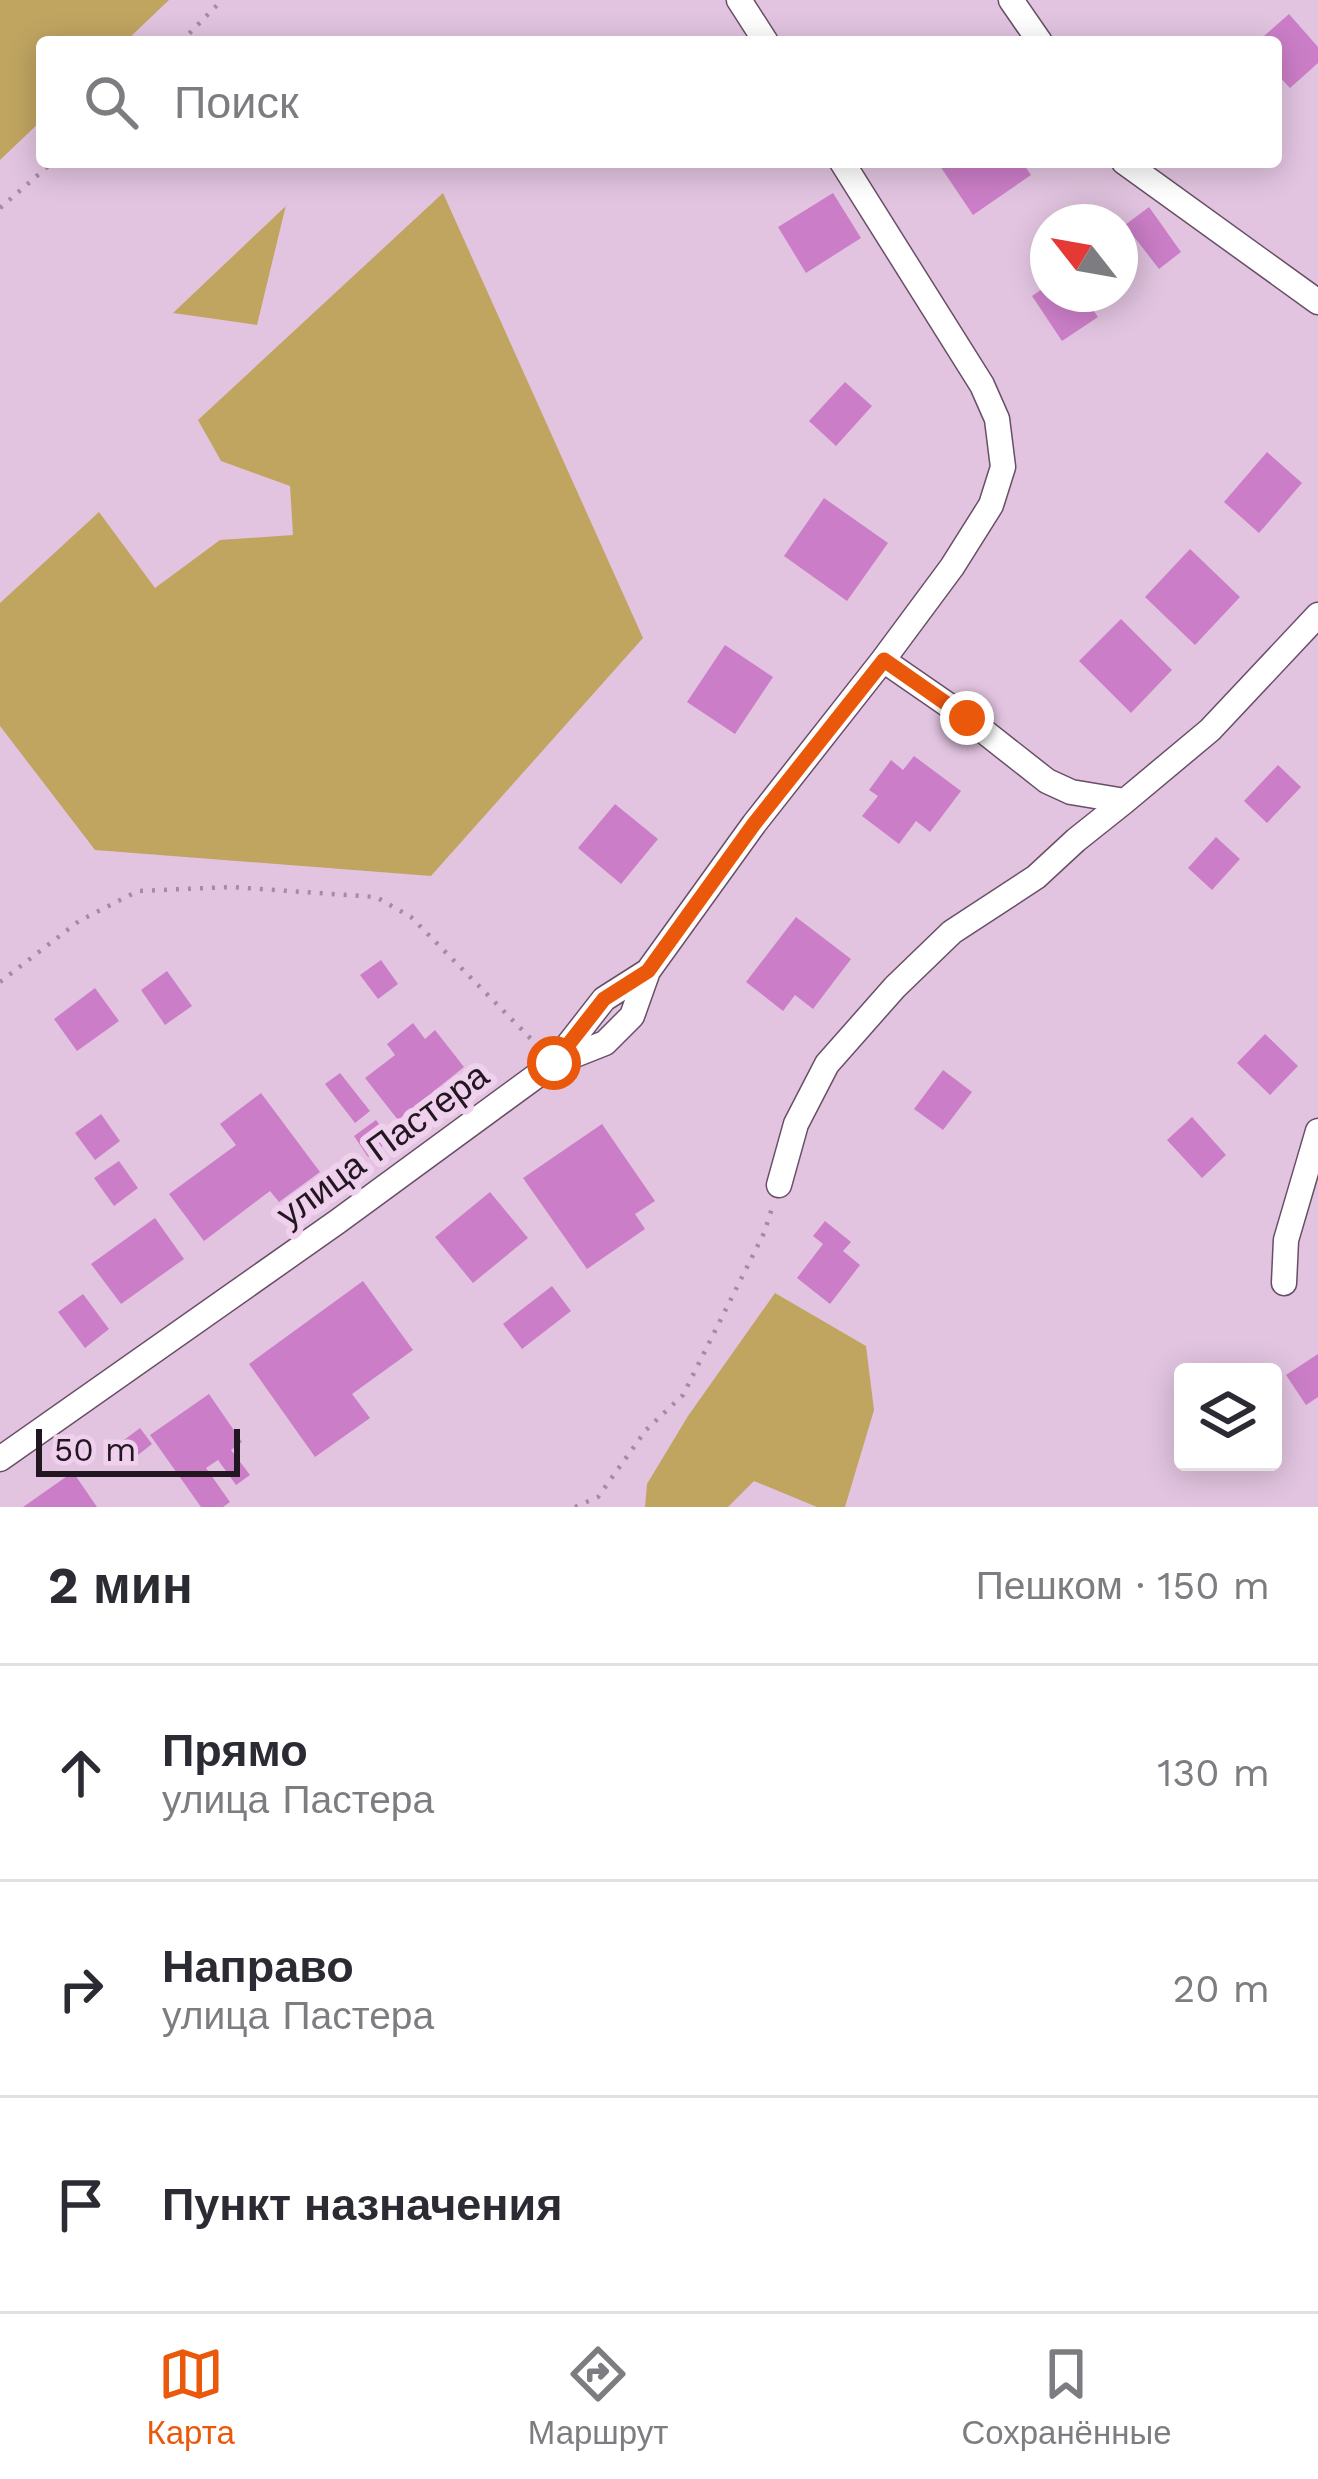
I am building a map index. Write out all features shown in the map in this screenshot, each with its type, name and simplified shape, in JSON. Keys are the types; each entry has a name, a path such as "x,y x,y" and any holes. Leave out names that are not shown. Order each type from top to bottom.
{"street":[{"path":"740,0 762,36"},
{"path":"1011,0 1036,36"},
{"name":"улица Пастера","path":"0,1459 554,1063 604,999 648,971 754,824 952,567 991,505 1003,466 997,419 982,385 846,168"},
{"path":"1132,168 1318,302"},
{"path":"779,1185 796,1124 827,1064 895,987 952,932 1036,877 1210,730 1318,615"},
{"path":"884,660 1047,781 1071,792 1126,801"},
{"path":"1283,1283 1286,1240 1318,1131"}],"path":[{"path":"187,36 222,0"},
{"path":"0,208 46,168"},
{"path":"0,982 80,921 139,891 231,887 376,897 411,917 554,1063"},
{"path":"597,1507 598,1497 646,1430 683,1395 764,1233 779,1185"},
{"path":"574,1507 598,1497"}],"shaded area":[{"path":"0,0 169,0 131,36 36,36 36,126 0,160"},
{"path":"443,193 643,638 431,876 95,850 0,726 0,603 99,512 155,588 220,540 293,535 290,486 221,461 198,420"},
{"path":"286,206 257,325 173,313"},
{"path":"775,1293 866,1346 874,1410 845,1507 817,1507 754,1481 728,1507 645,1507 647,1484 688,1416"}],"building":[{"path":"1289,14 1318,47 1318,63 1290,88 1282,79 1282,36 1264,36"},
{"path":"941,168 1026,168 1031,175 973,215"},
{"path":"833,193 861,238 806,273 778,227"},
{"path":"1149,207 1181,252 1159,269 1138,242 1138,215"},
{"path":"1043,312 1095,312 1098,317 1062,341"},
{"path":"845,382 872,406 836,446 809,421"},
{"path":"1267,452 1302,483 1259,533 1224,502"},
{"path":"824,498 888,543 847,601 784,556"},
{"path":"1190,549 1240,597 1195,645 1145,597"},
{"path":"1121,619 1172,670 1131,713 1079,661"},
{"path":"725,645 773,677 735,734 687,702"},
{"path":"914,756 961,791 930,832 916,821 899,844 862,816 878,796 869,790 891,760 903,770"},
{"path":"1278,765 1301,787 1267,823 1244,801"},
{"path":"615,804 658,839 621,884 578,848"},
{"path":"1216,837 1240,859 1212,890 1188,868"},
{"path":"796,917 851,959 813,1009 795,995 783,1011 746,982"},
{"path":"381,960 398,984 378,999 360,975"},
{"path":"167,971 192,1006 165,1025 141,990"},
{"path":"95,988 119,1021 77,1051 54,1019"},
{"path":"413,1023 425,1039 435,1030 464,1067 398,1120 365,1078 395,1055 387,1044"},
{"path":"1265,1034 1298,1066 1270,1095 1237,1063"},
{"path":"943,1070 972,1092 943,1130 914,1109"},
{"path":"340,1073 370,1111 355,1123 325,1084"},
{"path":"261,1093 320,1172 279,1202 270,1191 204,1241 169,1194 236,1145 220,1124"},
{"path":"101,1114 120,1141 95,1160 75,1133"},
{"path":"1192,1117 1226,1155 1202,1178 1167,1140"},
{"path":"376,1120 391,1140 368,1157 354,1136"},
{"path":"602,1124 655,1201 635,1214 645,1229 587,1269 523,1178"},
{"path":"119,1161 138,1188 114,1206 94,1178"},
{"path":"490,1192 528,1238 473,1283 435,1237"},
{"path":"155,1218 184,1259 121,1304 91,1264"},
{"path":"825,1221 851,1242 843,1251 860,1265 830,1304 797,1278 823,1244 813,1236"},
{"path":"363,1281 413,1350 352,1394 370,1418 315,1457 249,1364"},
{"path":"552,1286 571,1311 522,1349 503,1324"},
{"path":"83,1294 109,1329 85,1348 58,1312"},
{"path":"1318,1354 1318,1397 1306,1405 1286,1375"},
{"path":"209,1394 242,1442 231,1450 250,1475 236,1485 218,1460 206,1468 230,1502 223,1507 201,1507 150,1435"},
{"path":"140,1428 152,1444 129,1462 116,1446"},
{"path":"73,1472 97,1507 23,1507"}],"route":[{"path":"554,1063 604,999 648,971 754,824 884,660 967,718"}]}
